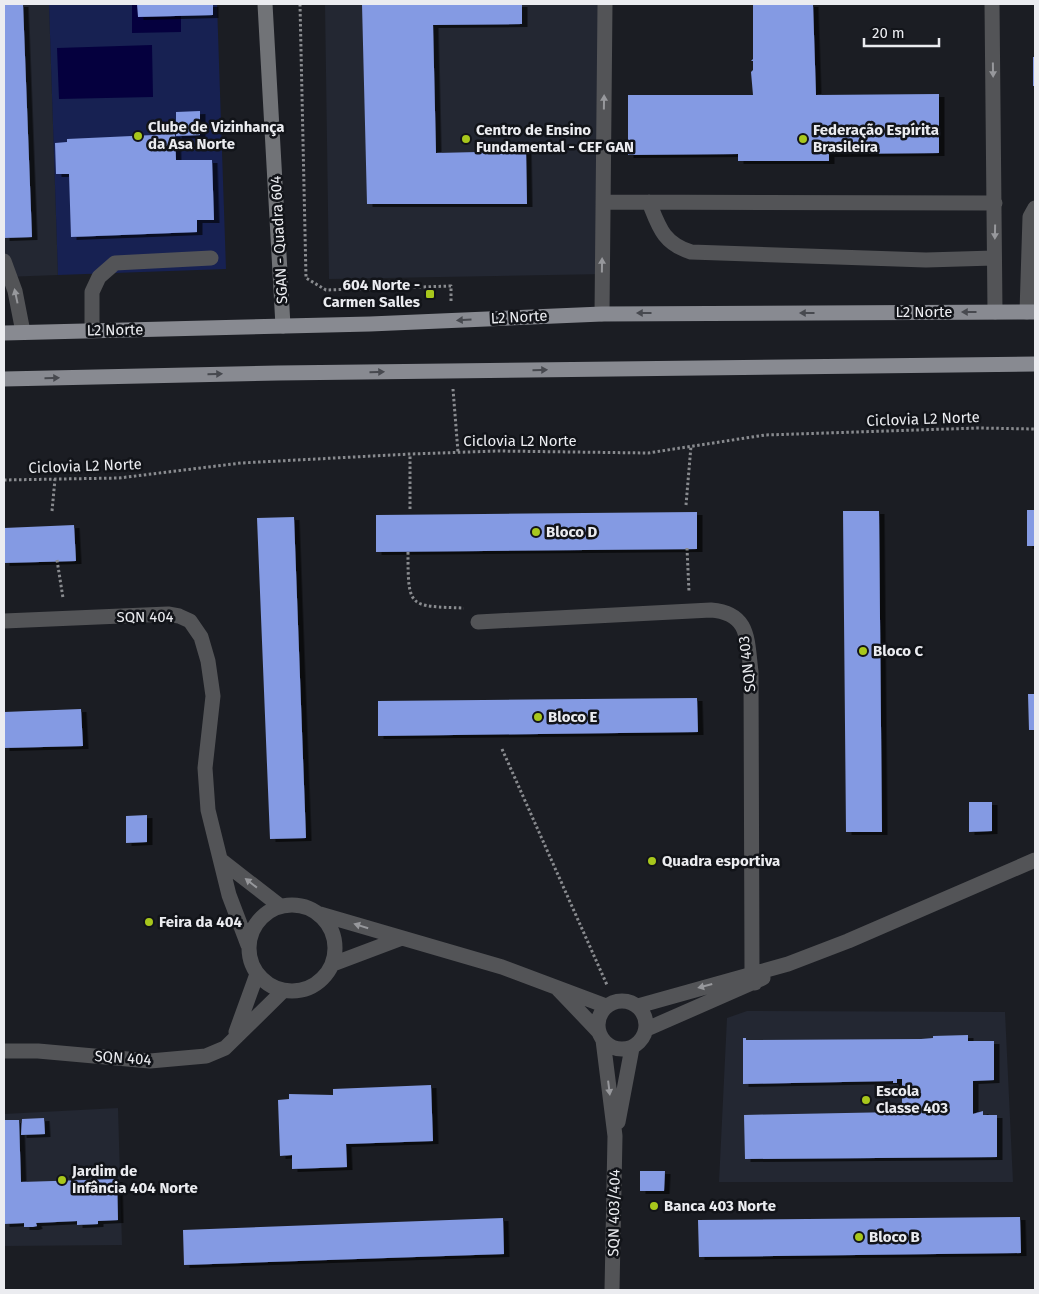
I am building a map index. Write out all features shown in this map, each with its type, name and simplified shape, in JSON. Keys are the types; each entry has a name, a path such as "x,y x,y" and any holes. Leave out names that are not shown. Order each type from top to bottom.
{"main road":[{"name":"L2 Norte","path":"4,333 370,324 602,314 1031,312"},
{"path":"4,379 1035,364"}],"street":[{"name":"SGAN - Quadra 604","path":"265,4 283,326"},
{"path":"602,314 606,4"},
{"path":"992,4 995,312"},
{"path":"603,202 995,203"},
{"path":"648,202 667,239 679,248 691,252 926,260 994,258"},
{"path":"1031,312 1032,237 1030,217 1035,208"},
{"path":"92,330 92,292 99,277 115,263 211,258"},
{"path":"5,267 15,291 22,332"},
{"name":"SQN 403","path":"478,622 711,610 731,613 740,621 748,650 751,672 754,978"},
{"name":"SQN 404","path":"4,622 168,614 184,619 196,629 206,653 213,696 205,768 208,810 213,836 222,860 229,895 248,945"},
{"path":"222,860 280,906"},
{"path":"647,1029 754,978 1034,864"},
{"path":"320,914 331,929 336,946 333,964 325,977 313,986 298,992 283,991 268,985 257,974 250,960 248,945 253,928 264,914 280,906 294,904 308,907 320,914 502,967 610,1004 631,1002 644,1012 647,1029 642,1040 632,1048 621,1050 611,1047 553,985"},
{"path":"333,964 402,938"},
{"name":"SQN 404","path":"234,1036 257,974"},
{"path":"638,1006 754,978"},
{"name":"SQN 404","path":"4,1051 38,1051 150,1061 206,1056 225,1048 234,1036 283,991"},
{"path":"601,1035 601,1013 610,1004"},
{"name":"SQN 403/404","path":"601,1035 615,1136 612,1290"},
{"name":"SQN 403/404","path":"615,1136 632,1048"}],"path":[{"path":"300,4 306,278 326,290 451,286"},
{"path":"451,371 458,452"},
{"name":"Ciclovia L2 Norte","path":"4,480 119,478 240,463 410,454 458,452 648,453 765,435 978,428 1035,429"},
{"path":"686,505 691,446"},
{"path":"410,454 410,509"},
{"path":"52,511 55,479"},
{"path":"687,548 690,611"},
{"path":"408,552 408,578 411,596 417,604 466,608 469,610 474,621 478,622"},
{"path":"56,560 66,618"},
{"path":"502,749 610,1004"}],"shaded area":[{"path":"4,4 49,4 58,275 4,277"},
{"name":"Clube de Vizinhança da Asa Norte","path":"49,4 217,4 226,269 58,275"},
{"path":"132,4 181,4 181,32 132,33"},
{"name":"Centro de Ensino Fundamental - CEF GAN","path":"325,4 604,4 606,274 329,279"},
{"path":"152,45 153,97 59,99 57,48"},
{"name":"Escola Classe 403","path":"747,1011 1005,1012 1013,1182 719,1182 727,1018"},
{"name":"Jardim de Infância 404 Norte","path":"118,1108 122,1245 4,1246 4,1114"}],"building":[{"path":"4,4 23,4 32,237 4,238"},
{"path":"137,4 213,4 213,15 138,17"},
{"path":"362,4 522,4 522,24 433,25 436,153 526,151 527,204 367,204"},
{"path":"753,4 813,4 816,95 939,94 939,153 829,154 829,161 738,161 738,154 628,155 628,95 753,95 751,72 753,70 753,61 751,61 753,59"},
{"path":"1033,57 1035,57 1035,86 1033,86"},
{"path":"200,111 200,135 176,136 176,112"},
{"path":"175,134 176,160 212,160 214,220 197,220 197,232 71,237 69,174 56,174 55,143 67,142 67,139"},
{"path":"1027,510 1035,510 1035,546 1027,546"},
{"name":"Bloco C","path":"843,511 879,511 882,832 846,832"},
{"name":"Bloco D","path":"697,512 697,549 376,552 376,515"},
{"path":"294,517 306,838 270,839 257,518"},
{"path":"74,525 76,561 4,563 4,528"},
{"path":"1028,694 1035,694 1035,730 1029,730"},
{"name":"Bloco E","path":"697,698 698,732 378,736 378,701"},
{"path":"81,709 83,746 4,748 4,712"},
{"path":"969,802 992,802 992,831 969,832"},
{"path":"147,815 147,842 126,843 126,816"},
{"path":"968,1035 968,1041 994,1041 994,1080 973,1081 973,1114 983,1111 983,1115 997,1115 997,1157 745,1159 744,1115 897,1112 897,1115 902,1115 902,1079 897,1079 897,1083 893,1083 893,1081 743,1084 743,1038 746,1038 746,1040 921,1039 933,1038 933,1036"},
{"path":"431,1085 433,1141 346,1144 347,1167 292,1169 292,1155 280,1156 278,1100 289,1099 289,1094 333,1095 333,1089"},
{"path":"44,1118 45,1134 21,1135 22,1119"},
{"path":"4,1120 19,1120 21,1182 117,1179 118,1220 98,1221 98,1224 77,1225 77,1221 36,1223 37,1226 33,1227 24,1227 24,1223 4,1224"},
{"path":"640,1171 665,1171 664,1191 640,1191"},
{"name":"Bloco B","path":"1020,1217 1021,1253 699,1257 698,1220"},
{"path":"503,1218 504,1254 184,1265 183,1230"}],"place":[{"name":"Clube de Vizinhança da Asa Norte","path":"138,136"},
{"name":"Centro de Ensino Fundamental - CEF GAN","path":"466,139"},
{"name":"Federação Espírita Brasileira","path":"803,139"},
{"name":"604 Norte - Carmen Salles","path":"430,294"},
{"name":"Bloco D","path":"536,532"},
{"name":"Bloco C","path":"863,651"},
{"name":"Bloco E","path":"538,717"},
{"name":"Quadra esportiva","path":"652,861"},
{"name":"Feira da 404","path":"149,922"},
{"name":"Escola Classe 403","path":"866,1100"},
{"name":"Jardim de Infância 404 Norte","path":"62,1180"},
{"name":"Banca 403 Norte","path":"654,1206"},
{"name":"Bloco B","path":"859,1237"}]}
